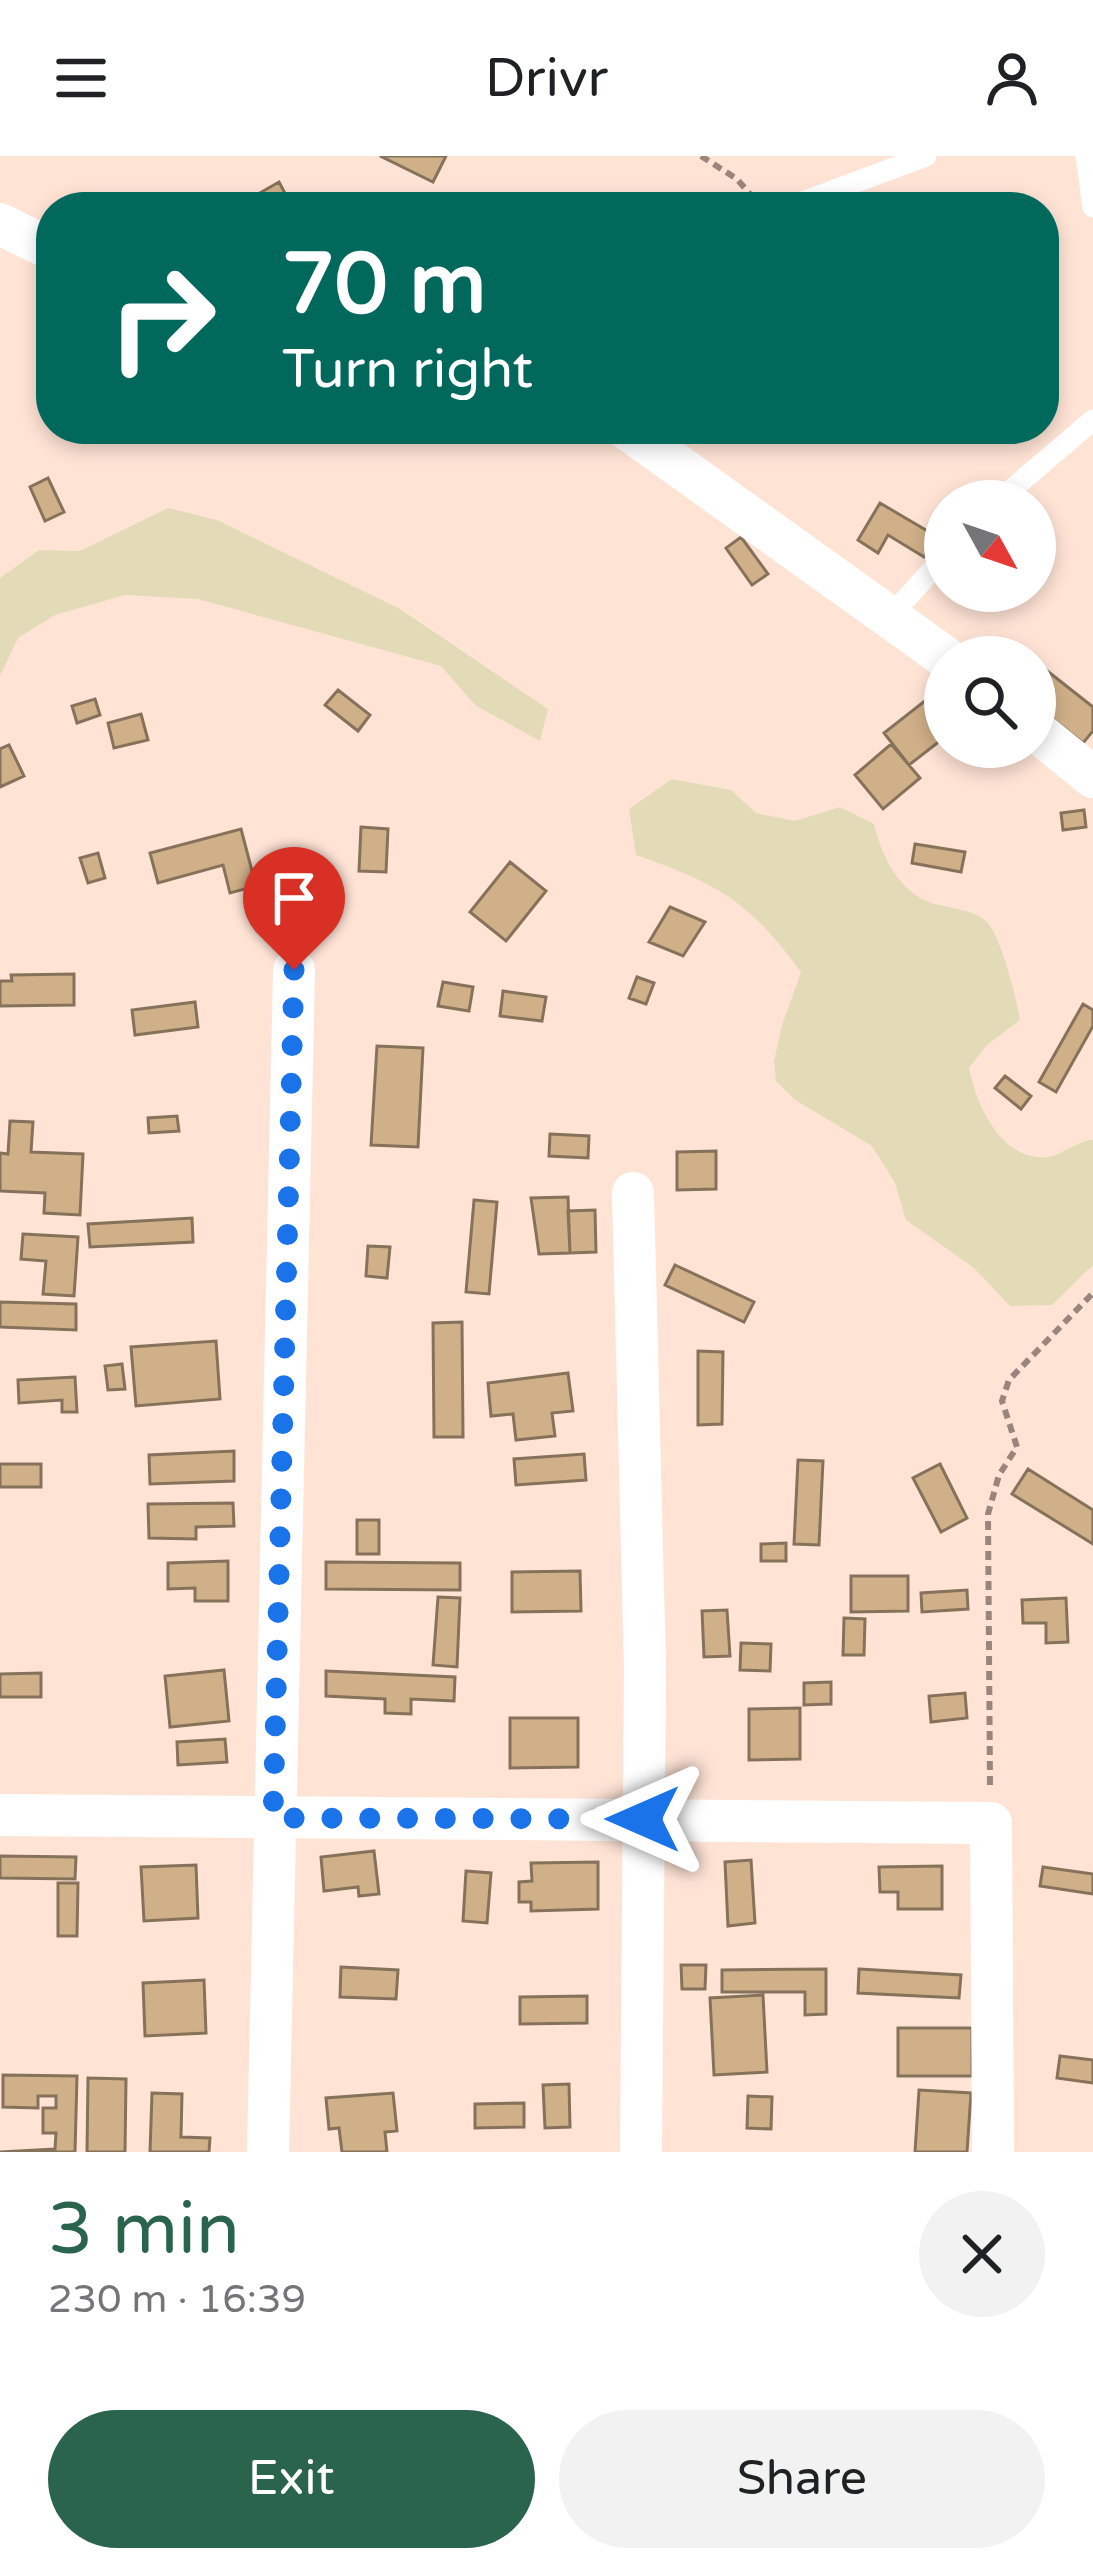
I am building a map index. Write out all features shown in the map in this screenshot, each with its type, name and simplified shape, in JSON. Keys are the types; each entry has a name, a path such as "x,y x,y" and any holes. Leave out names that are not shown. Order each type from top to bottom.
{"street":[{"path":"0,224 36,242"},
{"path":"648,444 924,640"},
{"path":"1056,747 1093,777"},
{"path":"268,2152 294,970"},
{"path":"633,1192 645,1668 641,2152"},
{"path":"0,1815 991,1822 993,2152"}],"lane":[{"path":"829,192 926,156"},
{"path":"1087,156 1093,207"},
{"path":"1023,480 1093,420"},
{"path":"892,614 924,579"}],"path":[{"path":"700,156 737,179 748,192"},
{"path":"991,1822 988,1514 999,1475 1017,1447 1001,1401 1009,1380 1093,1293"}],"shaded area":[{"path":"168,508 217,520 400,609 548,709 540,741 476,706 441,666 198,599 125,595 55,615 18,638 0,676 0,578 39,550 80,551"},
{"path":"672,779 731,790 756,813 795,821 840,807 874,824 896,876 916,895 987,922 1003,954 1020,1020 987,1045 969,1068 984,1113 1004,1140 1030,1156 1053,1156 1093,1140 1093,1265 1052,1305 1010,1306 974,1268 906,1220 895,1183 872,1146 795,1100 776,1081 774,1061 782,1025 801,972 764,927 729,897 636,855 629,809"}],"building":[{"path":"380,156 446,156 433,182"},
{"path":"279,182 284,192 262,192"},
{"path":"48,478 64,512 45,521 30,487"},
{"path":"880,503 924,529 924,557 888,535 878,553 858,540"},
{"path":"741,537 768,574 752,585 726,548"},
{"path":"1056,678 1093,707 1093,731 1083,743 1056,722"},
{"path":"338,690 370,715 358,731 325,705"},
{"path":"95,699 100,715 77,723 72,706"},
{"path":"924,702 924,753 909,765 884,733"},
{"path":"141,714 148,740 114,748 108,723"},
{"path":"891,744 920,778 883,809 855,775"},
{"path":"9,745 24,776 0,787 0,749"},
{"path":"1084,810 1086,827 1063,830 1061,813"},
{"path":"361,827 388,829 386,872 359,871"},
{"path":"241,829 256,886 230,893 223,865 158,883 150,853"},
{"path":"915,844 965,852 961,872 912,863"},
{"path":"98,853 105,878 88,883 80,858"},
{"path":"510,862 546,891 506,941 470,912"},
{"path":"670,907 705,922 683,956 649,942"},
{"path":"74,974 74,1005 0,1006 0,981 12,981 11,975"},
{"path":"637,977 654,983 646,1004 629,998"},
{"path":"443,982 473,987 469,1011 438,1006"},
{"path":"503,991 546,997 542,1021 500,1016"},
{"path":"195,1002 198,1027 135,1035 132,1010"},
{"path":"1083,1004 1093,1010 1093,1026 1056,1092 1039,1082"},
{"path":"377,1046 423,1048 418,1147 371,1145"},
{"path":"1005,1076 1031,1096 1021,1109 995,1088"},
{"path":"177,1116 179,1131 149,1133 148,1118"},
{"path":"10,1121 33,1122 31,1152 83,1154 80,1215 44,1213 45,1193 0,1191 0,1153 8,1154"},
{"path":"550,1134 589,1136 588,1158 549,1156"},
{"path":"716,1151 716,1189 677,1190 677,1152"},
{"path":"568,1197 570,1253 539,1254 531,1198"},
{"path":"474,1200 497,1202 489,1294 466,1292"},
{"path":"595,1210 596,1252 570,1253 568,1211"},
{"path":"192,1218 193,1242 90,1247 88,1224"},
{"path":"23,1234 78,1237 74,1296 43,1294 46,1261 21,1259"},
{"path":"368,1246 390,1247 387,1278 366,1276"},
{"path":"675,1265 754,1302 744,1322 665,1285"},
{"path":"0,1302 76,1304 76,1330 0,1327"},
{"path":"462,1322 463,1437 434,1437 433,1323"},
{"path":"216,1341 220,1399 136,1406 131,1347"},
{"path":"698,1351 723,1352 722,1424 698,1425"},
{"path":"122,1364 125,1389 108,1390 105,1366"},
{"path":"568,1373 573,1411 552,1413 555,1436 516,1440 513,1414 491,1416 488,1383"},
{"path":"75,1377 77,1412 62,1412 62,1400 19,1403 18,1380"},
{"path":"234,1451 234,1481 150,1484 149,1455"},
{"path":"584,1454 586,1480 516,1485 514,1459"},
{"path":"798,1460 823,1461 819,1545 794,1544"},
{"path":"0,1464 41,1464 41,1487 0,1487"},
{"path":"940,1464 967,1518 941,1532 913,1478"},
{"path":"1028,1469 1093,1510 1093,1544 1012,1494"},
{"path":"233,1503 234,1526 196,1527 196,1539 149,1538 148,1504"},
{"path":"357,1520 379,1520 379,1554 357,1554"},
{"path":"786,1543 786,1561 761,1561 761,1544"},
{"path":"228,1561 228,1601 195,1601 195,1588 168,1589 168,1563"},
{"path":"326,1562 460,1563 460,1590 326,1589"},
{"path":"580,1571 581,1611 512,1612 512,1572"},
{"path":"851,1576 908,1576 908,1611 851,1612"},
{"path":"967,1590 968,1609 922,1612 921,1593"},
{"path":"438,1597 460,1598 457,1667 433,1665"},
{"path":"1066,1598 1068,1642 1046,1643 1046,1623 1023,1623 1022,1600"},
{"path":"727,1610 730,1656 704,1657 702,1611"},
{"path":"844,1618 865,1619 864,1655 843,1655"},
{"path":"741,1643 771,1644 770,1671 740,1670"},
{"path":"224,1670 229,1721 170,1727 165,1676"},
{"path":"326,1671 455,1677 454,1701 411,1699 411,1714 385,1713 385,1699 326,1696"},
{"path":"41,1673 41,1697 0,1697 0,1674"},
{"path":"831,1682 831,1704 804,1705 804,1683"},
{"path":"965,1693 967,1718 931,1722 929,1696"},
{"path":"800,1708 800,1759 749,1760 749,1709"},
{"path":"510,1718 578,1718 578,1767 510,1768"},
{"path":"225,1739 227,1762 178,1765 177,1742"},
{"path":"374,1851 379,1894 359,1896 358,1887 324,1891 321,1857"},
{"path":"0,1856 76,1857 75,1879 0,1878"},
{"path":"751,1860 755,1923 728,1926 725,1862"},
{"path":"598,1862 598,1909 531,1911 531,1902 519,1902 519,1882 532,1881 531,1863"},
{"path":"196,1865 198,1918 144,1921 141,1867"},
{"path":"942,1866 942,1909 898,1909 898,1892 880,1892 879,1867"},
{"path":"1043,1867 1093,1874 1093,1894 1040,1886"},
{"path":"466,1871 491,1873 487,1923 463,1921"},
{"path":"58,1883 78,1883 77,1936 58,1936"},
{"path":"681,1965 706,1965 705,1989 682,1989"},
{"path":"341,1967 398,1970 396,1999 340,1997"},
{"path":"826,1969 826,2014 805,2015 805,1992 722,1992 722,1970"},
{"path":"859,1969 961,1975 959,1998 858,1993"},
{"path":"204,1980 206,2033 145,2036 143,1983"},
{"path":"763,1995 767,2072 714,2075 710,1998"},
{"path":"587,1996 587,2023 520,2024 520,1997"},
{"path":"898,2028 972,2028 972,2076 898,2076"},
{"path":"1060,2056 1093,2060 1093,2083 1057,2078"},
{"path":"3,2075 77,2076 75,2152 0,2152 55,2149 56,2133 43,2133 43,2108 56,2108 56,2096 38,2096 38,2108 3,2107"},
{"path":"88,2078 126,2079 125,2152 87,2152"},
{"path":"569,2084 570,2127 545,2128 543,2085"},
{"path":"919,2090 971,2093 967,2152 915,2152"},
{"path":"152,2093 182,2094 181,2137 210,2138 209,2152 150,2152"},
{"path":"393,2093 397,2131 385,2132 387,2152 342,2152 339,2128 329,2129 326,2098"},
{"path":"748,2096 772,2097 771,2129 747,2128"},
{"path":"524,2103 524,2127 475,2128 475,2104"}],"route":[{"path":"294,970 273,1818 643,1819"}]}
